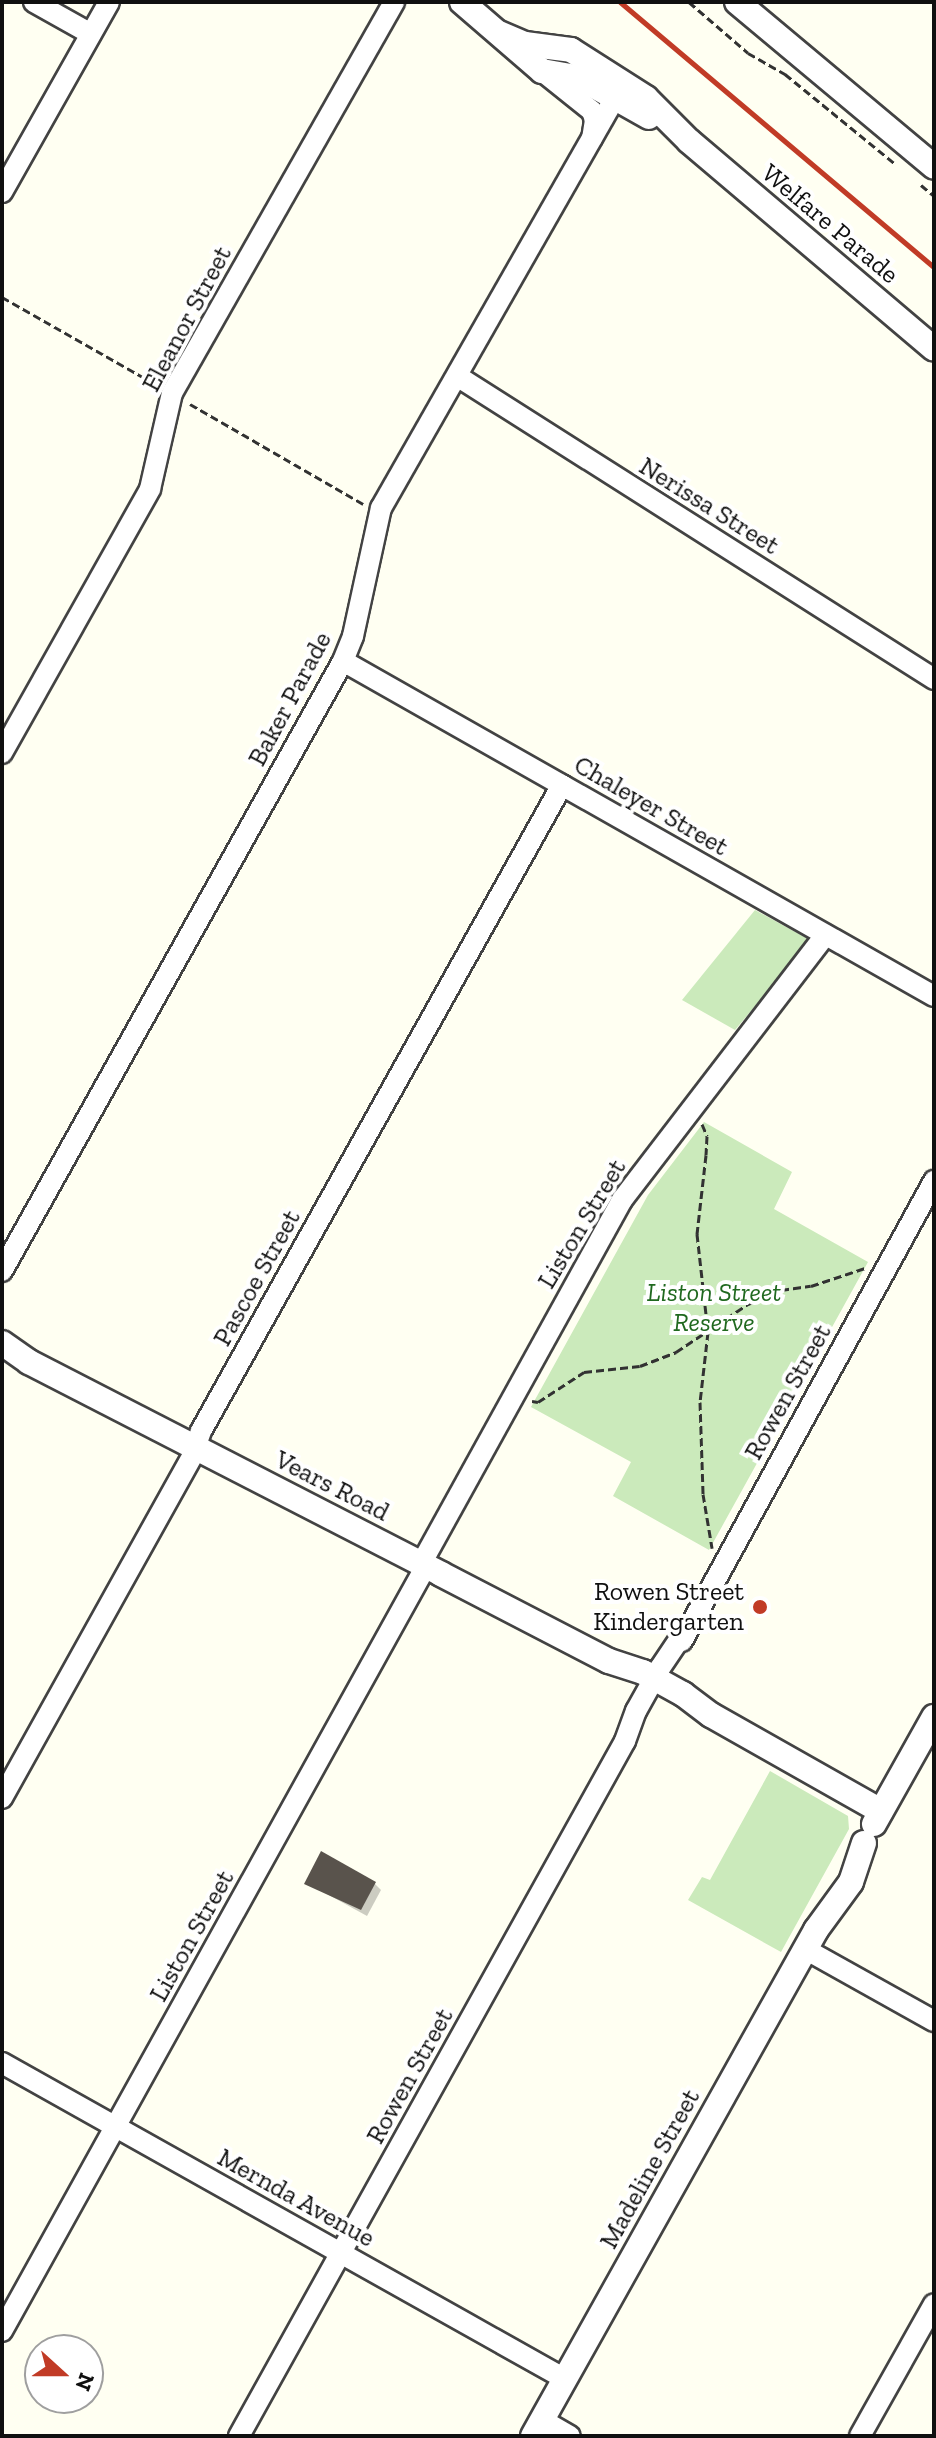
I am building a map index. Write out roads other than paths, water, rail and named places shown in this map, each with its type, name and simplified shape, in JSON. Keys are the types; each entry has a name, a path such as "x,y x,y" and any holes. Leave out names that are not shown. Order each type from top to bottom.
{"street":[{"path":"34,2 91,34"},
{"path":"2,192 109,2"},
{"name":"Eleanor Street","path":"2,753 150,489 172,393 394,2"},
{"name":"Welfare Parade","path":"462,2 542,71 620,90 654,105 689,141 934,349"},
{"path":"737,2 924,173"},
{"name":"Welfare Parade","path":"499,33 525,44 571,50 620,90"},
{"path":"542,71 592,111 595,120 591,141"},
{"name":"Baker Parade","path":"2,1271 343,661 353,636 378,515 620,90"},
{"name":"Nerissa Street","path":"457,376 934,679"},
{"name":"Chaleyer Street","path":"343,661 934,996"},
{"name":"Pascoe Street","path":"2,1798 562,785"},
{"name":"Liston Street","path":"2,2331 622,1200 825,935"},
{"name":"Rowen Street","path":"239,2436 934,1181"},
{"name":"Vears Road","path":"2,1343 29,1362 656,1685 881,1811"},
{"name":"Vears Road","path":"2,1354 29,1362"},
{"name":"Madeline Street","path":"538,2428 810,1939 851,1882 864,1843 934,1717"},
{"path":"810,1939 934,2021"},
{"name":"Mernda Avenue","path":"2,2063 565,2379"},
{"path":"860,2436 934,2304"},
{"path":"538,2428 570,2436"}],"railway":[{"path":"620,2 934,267"}],"place":[{"name":"Rowen Street Kindergarten","path":"760,1607"}],"park label":[{"name":"Liston Street Reserve","path":"714,1308"}]}
